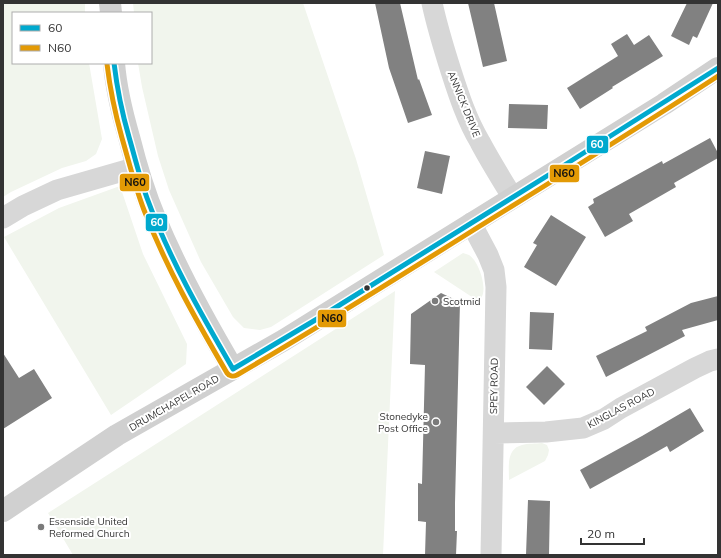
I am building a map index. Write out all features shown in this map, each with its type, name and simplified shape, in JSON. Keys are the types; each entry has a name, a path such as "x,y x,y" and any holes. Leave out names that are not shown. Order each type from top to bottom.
{"street":[{"name":"ANNICK DRIVE","path":"432,3 435,18 462,105 479,142 513,198"},
{"path":"114,64 124,118 137,167 154,217 170,253 206,324 232,369"},
{"name":"DRUMCHAPEL ROAD","path":"3,511 117,435 284,340 664,104 718,68"},
{"path":"3,218 23,206 57,190 137,167"},
{"name":"SPEY ROAD","path":"471,224 488,255 494,270 496,287 491,555"},
{"name":"KINGLAS ROAD","path":"494,433 546,432 583,428 604,419 695,368 718,359"}],"shaded area":[{"path":"3,3 85,3 85,12 12,12 12,64 89,64 102,139 96,154 86,161 62,168 3,197"},
{"path":"133,3 303,3 356,159 384,255 271,327 260,330 244,328 233,317 201,262 169,190 158,156 138,64 152,64 152,12 134,12"},
{"path":"120,186 143,254 187,344 186,364 111,415 4,237 59,208"},
{"path":"463,253 473,258 482,276 483,295 480,299 475,299 434,272"},
{"path":"395,291 383,555 73,555 48,513"},
{"path":"542,443 547,445 549,450 545,461 509,480 509,464 513,450 524,444"}],"building":[{"path":"375,3 400,3 418,80 419,79 432,115 408,123 389,68"},
{"path":"468,3 494,3 507,61 483,67"},
{"path":"687,3 713,3 697,38 693,36 689,45 671,36"},
{"path":"627,34 634,45 649,35 663,56 612,87 613,88 580,109 567,88 618,56 611,44"},
{"path":"509,104 548,105 547,129 508,128"},
{"path":"710,138 718,153 718,158 674,183 676,187 629,214 633,221 605,237 588,207 594,203 593,199 662,161 663,164"},
{"path":"425,151 450,156 442,194 417,188"},
{"path":"551,215 586,237 556,286 524,267 537,245 533,243"},
{"path":"441,293 460,302 455,503 455,531 457,531 456,555 425,555 426,522 418,521 418,483 422,484 425,365 410,364 411,314"},
{"path":"718,296 718,320 682,330 685,336 606,377 596,356 647,331 645,327 691,303"},
{"path":"530,312 554,313 552,350 529,349"},
{"path":"3,353 19,378 34,369 52,398 3,429"},
{"path":"547,366 565,384 544,405 526,387"},
{"path":"690,408 704,431 670,452 667,446 590,489 580,470"},
{"path":"528,500 550,501 549,555 526,555"}],"transit line":[{"name":"N60","path":"107,64 119,129 144,210 182,293 227,373 233,376 267,358 355,304 718,76"},
{"name":"60","path":"114,64 124,119 147,198 175,264 233,369"},
{"name":"60","path":"233,369 322,316 718,68"}],"place":[{"name":"Scotmid","path":"435,301"},
{"name":"Stonedyke Post Office","path":"436,422"},
{"name":"Essenside United Reformed Church","path":"41,527"}]}
